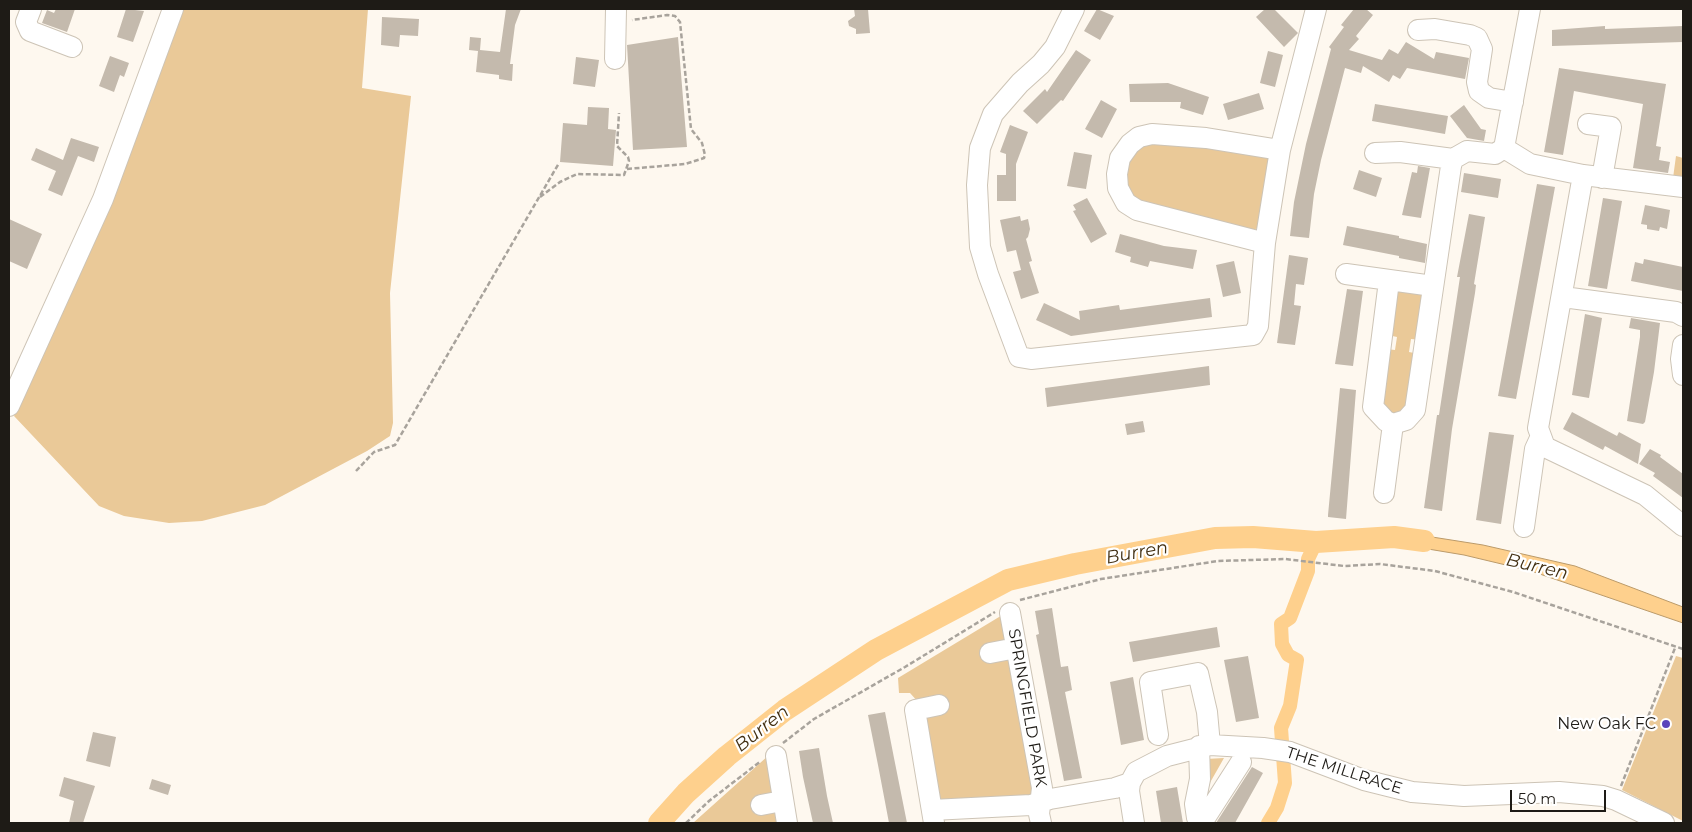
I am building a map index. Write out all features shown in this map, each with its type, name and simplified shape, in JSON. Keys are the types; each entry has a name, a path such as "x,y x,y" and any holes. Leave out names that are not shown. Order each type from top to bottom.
{"street":[{"path":"31,9 26,22 30,30 72,47"},
{"path":"9,406 104,199 173,9"},
{"path":"1074,9 1055,47 1042,64 1020,83 993,114 980,148 976,185 980,246 988,274 1019,357 1046,358 1253,335 1258,326 1265,243 1280,150 1316,9"},
{"path":"1375,153 1400,152 1453,159 1467,150 1495,154 1504,148 1530,9"},
{"path":"615,59 616,15"},
{"path":"1418,30 1436,29 1478,38 1482,49 1477,82 1479,91 1489,98 1513,102"},
{"path":"1588,124 1611,128 1602,178"},
{"path":"1265,243 1137,210 1126,203 1118,188 1120,158 1130,144 1139,136 1152,134 1206,138 1280,150"},
{"path":"1504,148 1530,164 1582,175 1683,187"},
{"path":"1389,281 1373,407 1386,422 1393,424 1406,420 1415,410 1453,159"},
{"path":"1582,175 1563,297 1538,428 1545,447 1645,495 1683,526"},
{"path":"1346,274 1433,286"},
{"path":"1563,297 1676,312 1683,316"},
{"path":"1683,345 1681,359 1683,374"},
{"path":"1384,493 1393,424"},
{"path":"1524,527 1535,449 1542,436"},
{"name":"SPRINGFIELD PARK","path":"1010,613 1042,788 1041,823"},
{"path":"990,653 1016,648"},
{"path":"1158,735 1162,714 1150,682 1198,672 1207,712 1205,746 1195,804 1198,821 1205,818 1241,762"},
{"name":"SPRINGFIELD PARK","path":"939,706 915,710 933,817 1041,803 1115,788 1130,783"},
{"name":"THE MILLRACE","path":"1130,783 1136,772 1148,764 1186,749 1205,746 1283,751 1364,780 1412,792 1464,796 1559,792 1616,800 1664,823"},
{"path":"776,756 786,823"},
{"path":"1130,783 1129,791 1134,823"},
{"path":"761,805 782,801"}],"path":[{"path":"616,15 667,15 675,16 680,22 691,129 705,150 704,158 685,164 627,169"},
{"path":"539,198 560,182 577,174 624,175 627,169 628,157 617,146 619,113"},
{"path":"356,471 374,452 395,445 559,164"},
{"path":"1304,562 1344,566 1380,564 1435,571 1595,618 1675,648 1683,649"},
{"path":"1616,800 1675,648"}],"shaded area":[{"path":"180,9 368,9 362,88 411,96 390,293 393,423 390,436 367,451 265,505 202,521 169,523 124,516 99,506 14,416 45,349"},
{"path":"1142,141 1260,151 1270,159 1264,225 1247,233 1234,232 1129,197 1124,175 1126,164"},
{"path":"1676,156 1683,158 1683,180 1673,178"},
{"path":"1398,291 1418,291 1424,296 1421,340 1411,339 1409,352 1419,354 1408,409 1393,414 1383,409 1386,349 1395,350 1397,337 1388,335"},
{"path":"1004,614 1008,658 1012,662 1036,785 1033,797 942,804 936,799 919,703 910,693 899,693 898,678"},
{"name":"New Oak FC","path":"1676,656 1683,658 1683,821 1622,790"},
{"path":"769,755 781,823 693,823 722,797"},
{"path":"1224,758 1203,795 1206,759"}],"water":[{"path":"1394,531 1483,545 1575,566 1683,607 1683,623 1531,571 1464,555 1410,546 1393,546"}],"building":[{"path":"56,9 75,9 67,32 42,23 47,10 54,13"},
{"path":"126,9 144,11 133,42 117,37"},
{"path":"506,9 521,9 515,25 510,64 513,64 512,81 499,79 499,75 476,72 478,51 469,50 470,37 481,38 480,50 500,52"},
{"path":"854,9 868,9 870,33 856,34 856,29 849,26 848,21 855,16"},
{"path":"1097,9 1114,16 1100,40 1084,31"},
{"path":"1265,9 1274,9 1298,33 1284,47 1256,17"},
{"path":"1354,9 1366,9 1373,15 1356,36 1359,39 1349,50 1382,60 1389,49 1398,54 1406,42 1434,59 1436,52 1469,58 1465,79 1407,68 1400,79 1393,75 1389,82 1363,66 1361,73 1345,68 1321,160 1314,194 1309,238 1290,236 1294,202 1306,144 1331,49 1329,47 1344,27 1341,25"},
{"path":"382,17 419,19 418,36 400,35 399,47 381,45"},
{"path":"1605,26 1605,29 1683,26 1683,42 1552,46 1552,30"},
{"path":"678,37 687,147 633,150 627,45"},
{"path":"1076,50 1091,60 1063,101 1061,100 1037,124 1023,111 1045,89 1047,92"},
{"path":"1268,51 1283,55 1275,87 1260,83"},
{"path":"110,56 129,63 124,77 120,75 114,92 99,86"},
{"path":"576,57 599,60 595,87 573,84"},
{"path":"1559,68 1666,84 1656,146 1661,147 1659,160 1670,162 1668,173 1633,168 1643,104 1574,91 1563,155 1544,152"},
{"path":"1168,83 1209,97 1203,115 1180,108 1181,102 1130,102 1129,84"},
{"path":"1259,93 1264,109 1228,120 1223,104"},
{"path":"1101,100 1117,109 1102,138 1085,129"},
{"path":"1375,104 1448,116 1445,134 1372,121"},
{"path":"1464,105 1481,129 1486,130 1484,141 1467,138 1450,116"},
{"path":"588,107 609,108 608,129 616,130 613,166 560,162 563,123 587,125"},
{"path":"1010,125 1028,132 1016,164 1016,201 997,201 997,175 1006,175 1006,154 1000,152"},
{"path":"71,138 99,147 94,162 78,156 62,196 48,190 56,171 31,160 36,148 63,160"},
{"path":"1074,152 1092,155 1086,189 1067,186"},
{"path":"1418,166 1430,168 1421,218 1402,215 1412,172 1417,173"},
{"path":"1359,170 1382,178 1376,197 1353,189"},
{"path":"1464,173 1501,179 1498,198 1461,192"},
{"path":"1537,184 1555,187 1516,399 1498,396"},
{"path":"1087,198 1107,234 1091,243 1073,211 1076,210 1073,205"},
{"path":"1603,198 1622,201 1607,289 1588,286"},
{"path":"1645,205 1670,210 1667,229 1660,227 1659,231 1647,229 1647,225 1641,224"},
{"path":"1469,214 1485,217 1474,284 1476,285 1475,293 1452,429 1442,511 1424,508 1460,277 1457,277"},
{"path":"1020,216 1021,221 1028,219 1030,229 1026,239 1032,261 1029,262 1039,293 1021,299 1013,272 1021,270 1016,250 1007,252 1000,220"},
{"path":"9,219 42,234 27,269 9,261"},
{"path":"1347,226 1399,236 1399,238 1427,244 1425,263 1343,245"},
{"path":"1120,234 1164,246 1197,250 1193,269 1150,261 1148,267 1130,262 1131,257 1115,252"},
{"path":"1289,255 1308,258 1304,285 1296,284 1294,305 1301,306 1295,345 1277,343"},
{"path":"1644,259 1683,267 1683,291 1631,281 1635,262 1643,264"},
{"path":"1234,261 1241,293 1223,297 1216,265"},
{"path":"1347,289 1363,291 1353,366 1335,364"},
{"path":"1210,298 1212,317 1071,336 1036,320 1044,303 1080,320 1079,311 1119,305 1120,310"},
{"path":"1585,314 1602,318 1589,398 1572,395"},
{"path":"1631,318 1660,323 1654,372 1645,422 1643,424 1627,421 1640,337 1640,330 1629,328"},
{"path":"1209,366 1210,385 1047,407 1045,388"},
{"path":"1340,388 1356,390 1346,519 1328,517"},
{"path":"1572,412 1617,436 1619,432 1641,444 1638,464 1605,446 1603,450 1563,429"},
{"path":"1143,421 1145,432 1127,435 1125,424"},
{"path":"1489,432 1514,435 1501,524 1476,520"},
{"path":"1650,449 1661,455 1660,457 1683,474 1683,498 1653,476 1655,473 1639,464"},
{"path":"1052,608 1061,667 1068,666 1072,690 1065,692 1082,778 1064,781 1036,635 1039,634 1035,611"},
{"path":"1217,627 1220,647 1133,662 1129,642"},
{"path":"1248,656 1259,718 1236,722 1224,660"},
{"path":"1133,677 1144,740 1121,745 1110,682"},
{"path":"885,712 907,823 889,823 868,715"},
{"path":"93,732 116,737 110,767 86,761"},
{"path":"819,748 833,823 813,823 803,777 799,751"},
{"path":"1252,767 1263,773 1235,823 1216,823"},
{"path":"64,777 95,786 83,823 69,823 74,801 59,796"},
{"path":"152,779 171,785 168,795 149,789"},
{"path":"1177,787 1183,823 1161,823 1156,791"}],"waterway":[{"name":"Burren","path":"659,823 686,793 727,756 785,710 876,650 1008,580 1075,564 1215,538 1253,537 1316,542 1394,537 1424,541"},
{"path":"1268,823 1277,808 1285,783 1281,728 1290,706 1297,660 1288,655 1282,644 1281,624 1290,618 1308,571 1308,559 1316,542"}],"place":[{"name":"New Oak FC","path":"1666,724"}]}
